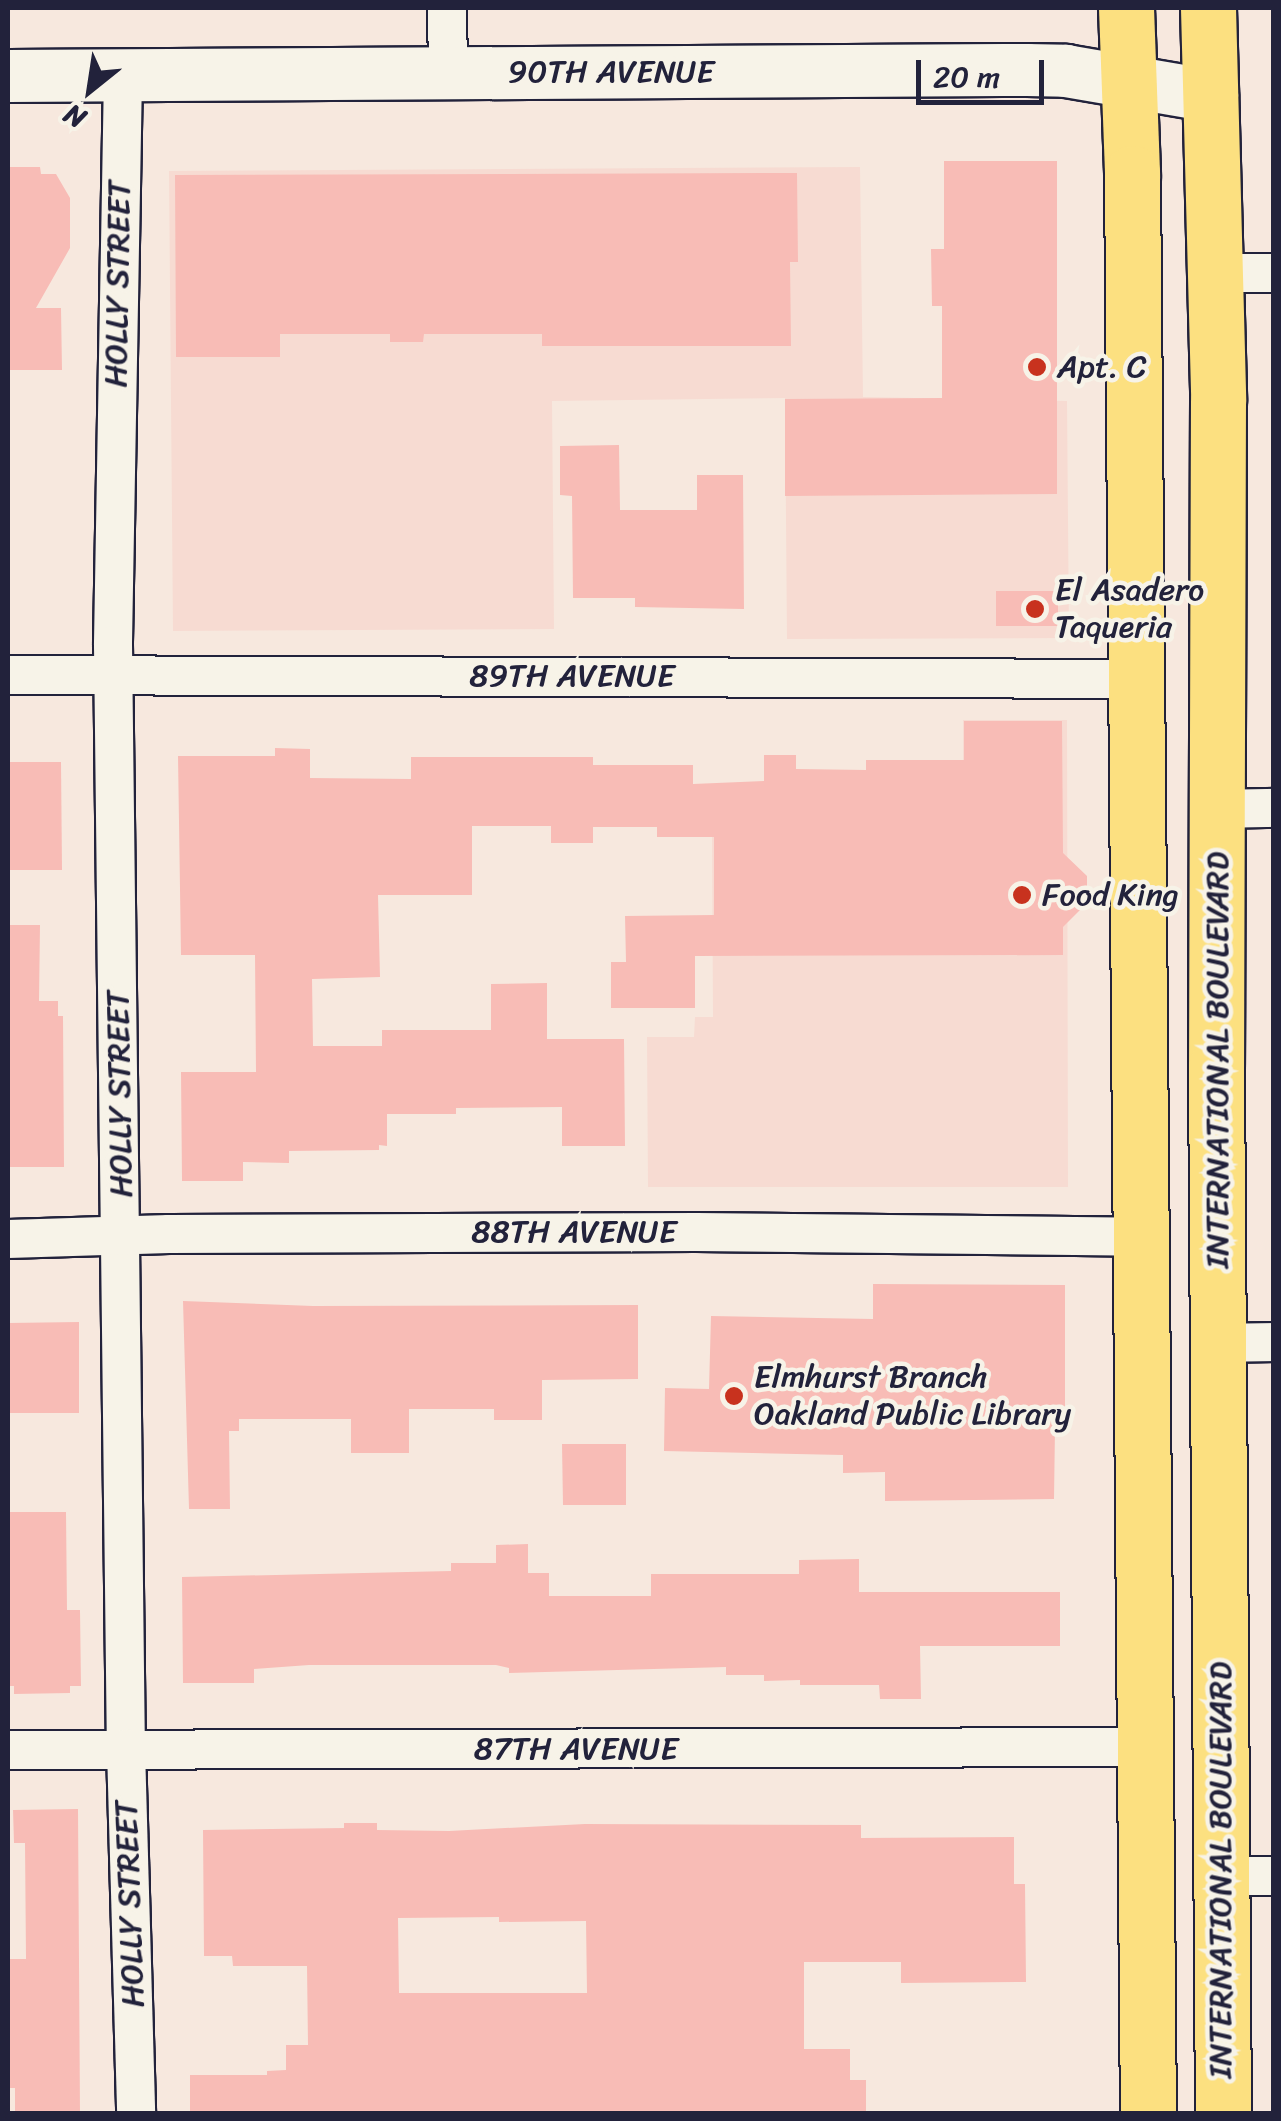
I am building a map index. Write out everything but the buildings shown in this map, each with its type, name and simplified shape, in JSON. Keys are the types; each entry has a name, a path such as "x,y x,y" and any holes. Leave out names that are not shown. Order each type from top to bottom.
{"main road":[{"path":"1126,8 1148,2114"},
{"name":"INTERNATIONAL BOULEVARD","path":"1208,8 1216,273 1220,809 1217,1343 1247,1876 1223,2114"}],"street":[{"path":"447,8 448,73"},
{"name":"90TH AVENUE","path":"8,76 1027,70 1212,96"},
{"name":"HOLLY STREET","path":"123,75 114,674 126,1749 136,2114"},
{"path":"1216,273 1274,272"},
{"name":"89TH AVENUE","path":"8,675 1136,679"},
{"path":"1220,809 1274,808"},
{"name":"88TH AVENUE","path":"8,1239 122,1234 696,1232 1141,1237"},
{"path":"1217,1343 1274,1342"},
{"name":"87TH AVENUE","path":"8,1750 1144,1747"}],"shaded area":[{"path":"860,167 863,397 1067,401 1069,638 787,639 785,398 552,401 554,629 173,631 169,171"},
{"path":"963,720 1067,720 1068,1187 648,1187 647,1037 694,1037 695,1017 713,1017 712,833 963,832"}],"place":[{"name":"Apt. C","path":"1037,367"},
{"name":"El Asadero Taqueria","path":"1035,609"},
{"name":"Food King","path":"1022,895"},
{"name":"Elmhurst Branch Oakland Public Library","path":"734,1396"}]}
